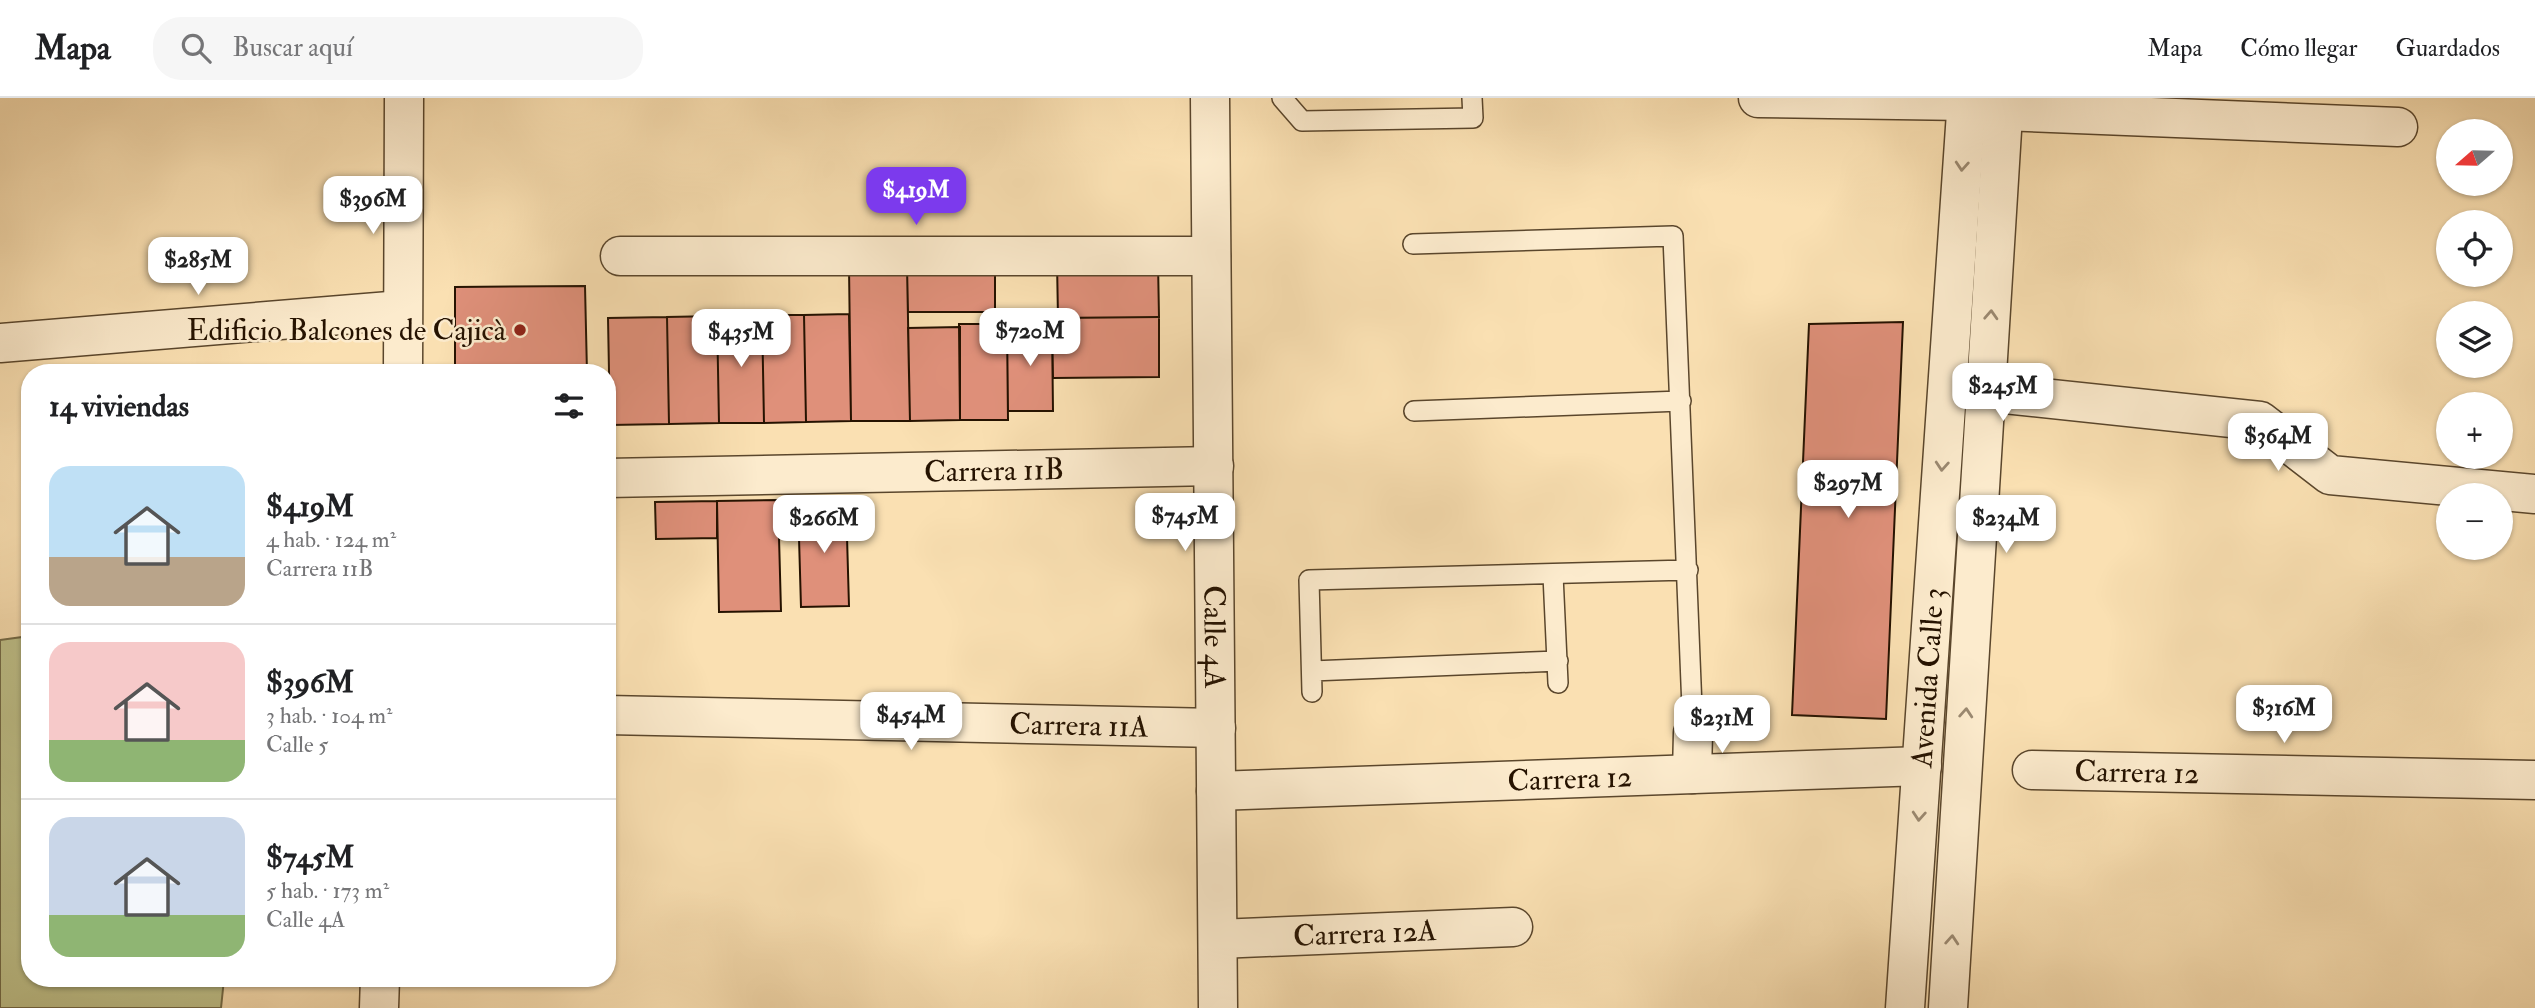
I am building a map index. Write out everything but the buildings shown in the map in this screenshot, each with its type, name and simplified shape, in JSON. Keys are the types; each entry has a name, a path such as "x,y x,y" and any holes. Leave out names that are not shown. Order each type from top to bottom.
{"street":[{"path":"403,364 404,98"},
{"name":"Calle 4A","path":"1210,98 1219,1008"},
{"path":"1758,98 1967,99"},
{"name":"Avenida Calle 3","path":"1905,1008 1967,99"},
{"path":"2004,104 2398,127"},
{"name":"Avenida Calle 3","path":"1948,1008 2004,104"},
{"path":"620,256 1211,256"},
{"path":"0,343 402,310"},
{"path":"1986,392 2260,421 2330,475 2535,494"},
{"name":"Carrera 11B","path":"616,478 1214,466"},
{"name":"Carrera 11A","path":"616,715 1216,728"},
{"path":"1692,774 1693,733"},
{"name":"Carrera 12","path":"1216,791 1922,766"},
{"name":"Carrera 12","path":"2032,770 2535,780"},
{"name":"Carrera 12A","path":"1218,939 1513,927"},
{"path":"379,1008 380,987"}],"lane":[{"path":"1282,98 1302,121 1473,118 1472,98"},
{"path":"1413,244 1673,236 1693,733"},
{"path":"1414,411 1681,401"},
{"path":"1312,692 1309,580 1688,570"},
{"path":"1553,575 1558,683"},
{"path":"1312,671 1558,661"}],"green space":[{"path":"21,637 21,987 223,987 221,1008 0,1008 0,640"}],"place":[{"name":"Edificio Balcones de Cajicà","path":"520,330"}]}
